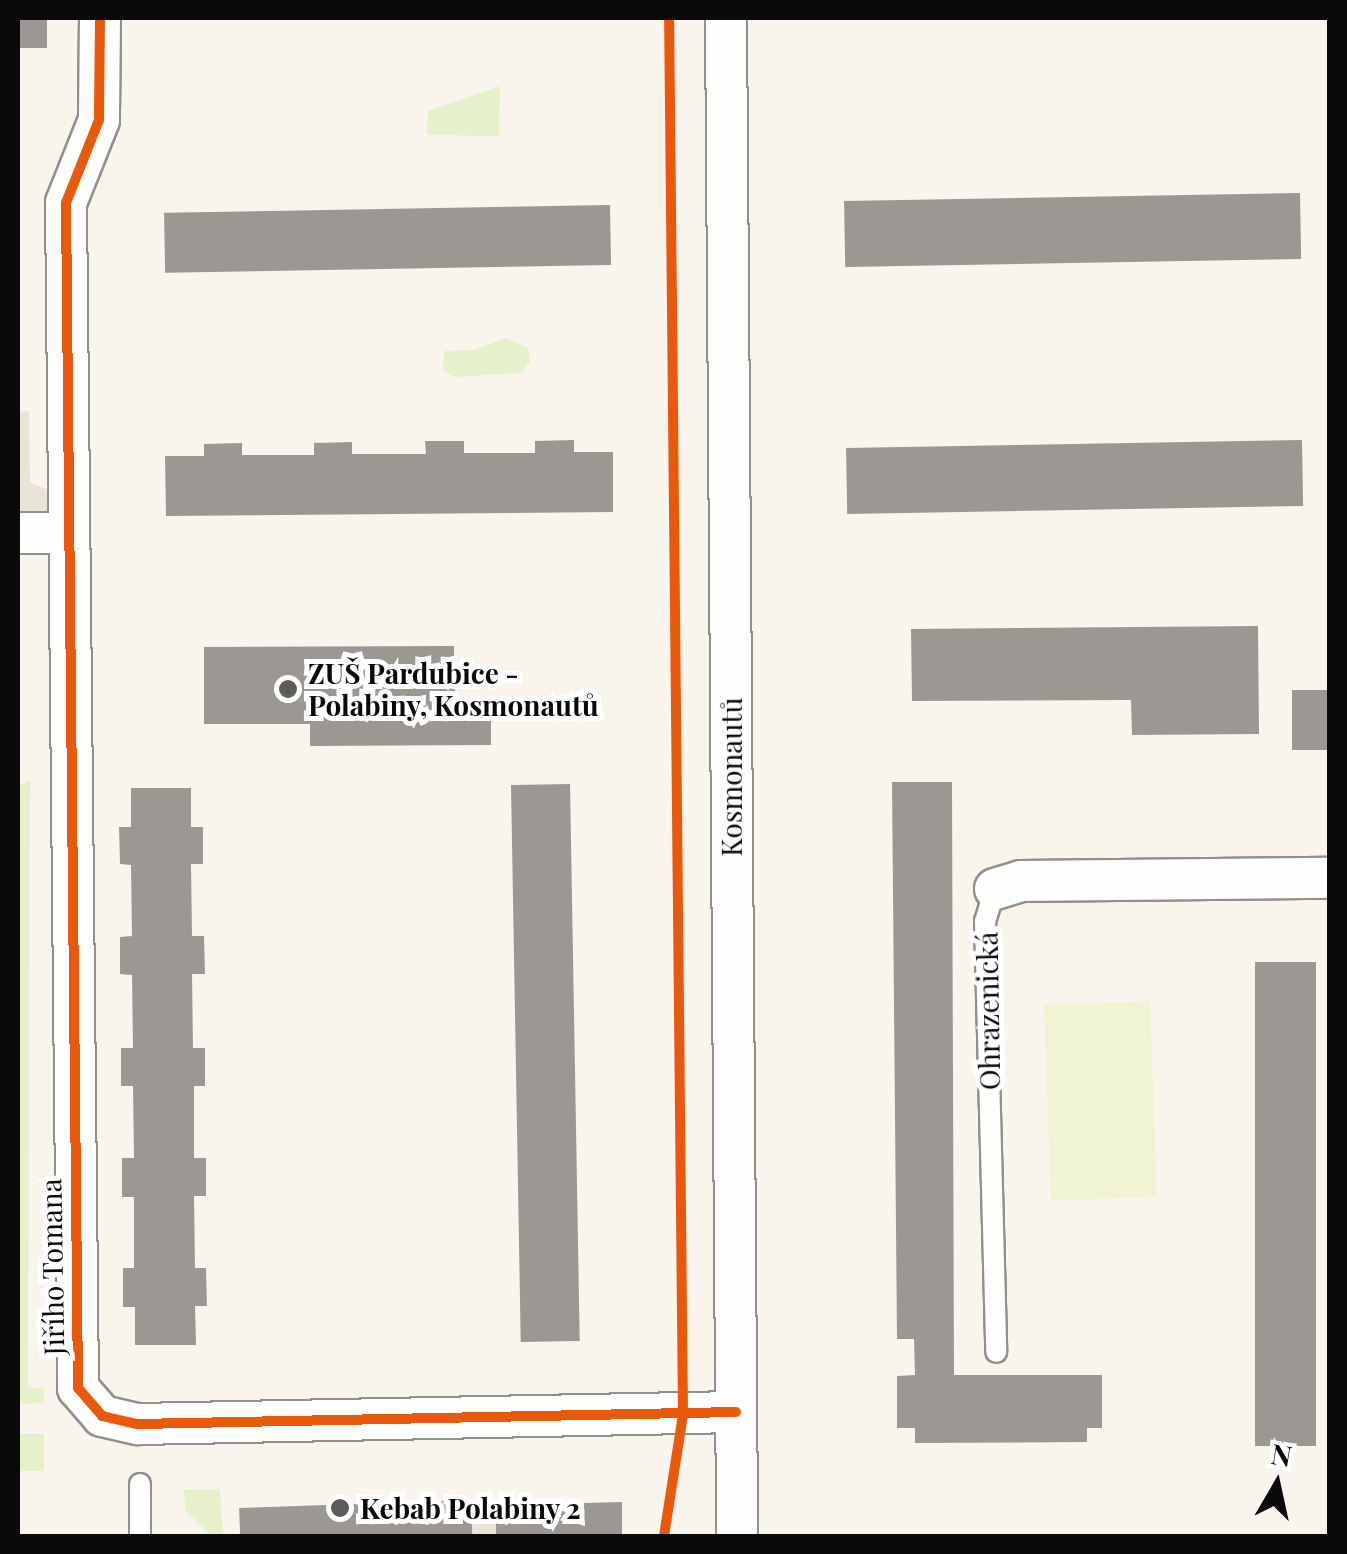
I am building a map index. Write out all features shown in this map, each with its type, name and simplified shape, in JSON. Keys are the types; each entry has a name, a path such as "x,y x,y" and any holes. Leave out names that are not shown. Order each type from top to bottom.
{"street":[{"name":"Jiřího Tomana","path":"100,18 100,120 66,203 74,1364 88,1405 102,1416 138,1424 736,1412"},
{"name":"Kosmonautů","path":"726,18 737,1536"},
{"path":"18,533 67,533"},
{"name":"Ohrazenická","path":"995,888 1021,881 1330,878"}],"lane":[{"name":"Ohrazenická","path":"995,888 985,921 996,1352"},
{"path":"140,1484 140,1536"}],"green space":[{"path":"500,86 499,136 427,135 428,111"},
{"path":"506,338 528,348 530,362 521,373 453,377 443,370 444,351 474,350"},
{"path":"30,780 28,1387 44,1388 44,1403 18,1404 18,787"},
{"path":"1150,1001 1157,1197 1051,1201 1044,1005"},
{"path":"18,1434 44,1434 44,1471 18,1471"},
{"path":"220,1489 223,1536 211,1536 185,1510 184,1490"}],"shaded area":[{"path":"29,411 30,482 50,491 56,511 18,524 18,412"},
{"path":"471,1503 496,1503 496,1536 471,1536"}],"building":[{"path":"18,18 47,18 47,48 18,48"},
{"path":"1300,193 1301,259 845,267 844,201"},
{"path":"610,205 611,265 165,273 164,213"},
{"path":"574,440 574,452 613,452 613,512 166,516 165,456 204,456 204,444 242,443 242,455 314,455 314,443 352,442 352,454 426,454 425,441 464,441 464,453 535,453 535,441"},
{"path":"1302,440 1303,506 847,514 846,448"},
{"path":"1258,626 1259,734 1132,735 1131,700 912,701 911,629"},
{"path":"454,646 455,701 491,701 491,745 310,746 310,724 204,724 204,647"},
{"path":"1292,690 1330,690 1330,750 1292,750"},
{"path":"892,782 952,782 954,1375 1102,1375 1102,1428 1087,1428 1087,1442 915,1443 915,1428 897,1428 897,1376 915,1375 914,1339 897,1339"},
{"path":"570,784 580,1341 521,1342 511,785"},
{"path":"131,788 191,788 191,827 203,827 203,864 191,864 192,936 204,936 205,974 192,974 193,1048 205,1048 205,1086 194,1086 194,1158 206,1158 206,1196 194,1196 195,1268 206,1268 207,1306 195,1306 196,1345 135,1345 135,1307 123,1307 123,1268 134,1268 134,1197 122,1197 122,1158 134,1158 133,1086 121,1086 121,1048 133,1048 132,975 120,974 120,937 132,936 131,865 120,864 119,827 131,827"},
{"path":"1255,962 1316,962 1316,1446 1255,1446"},
{"path":"471,1500 472,1536 240,1536 239,1508"},
{"path":"570,1502 570,1510 584,1510 584,1503 622,1502 622,1536 496,1536 496,1503"}],"cycle path":[{"path":"100,18 99,120 66,203 78,1388 102,1416 138,1424 736,1412"},
{"path":"664,1536 683,1414 669,18"}],"place":[{"name":"ZUŠ Pardubice - Polabiny, Kosmonautů","path":"288,689"},
{"name":"Kebab Polabiny 2","path":"340,1508"}]}
